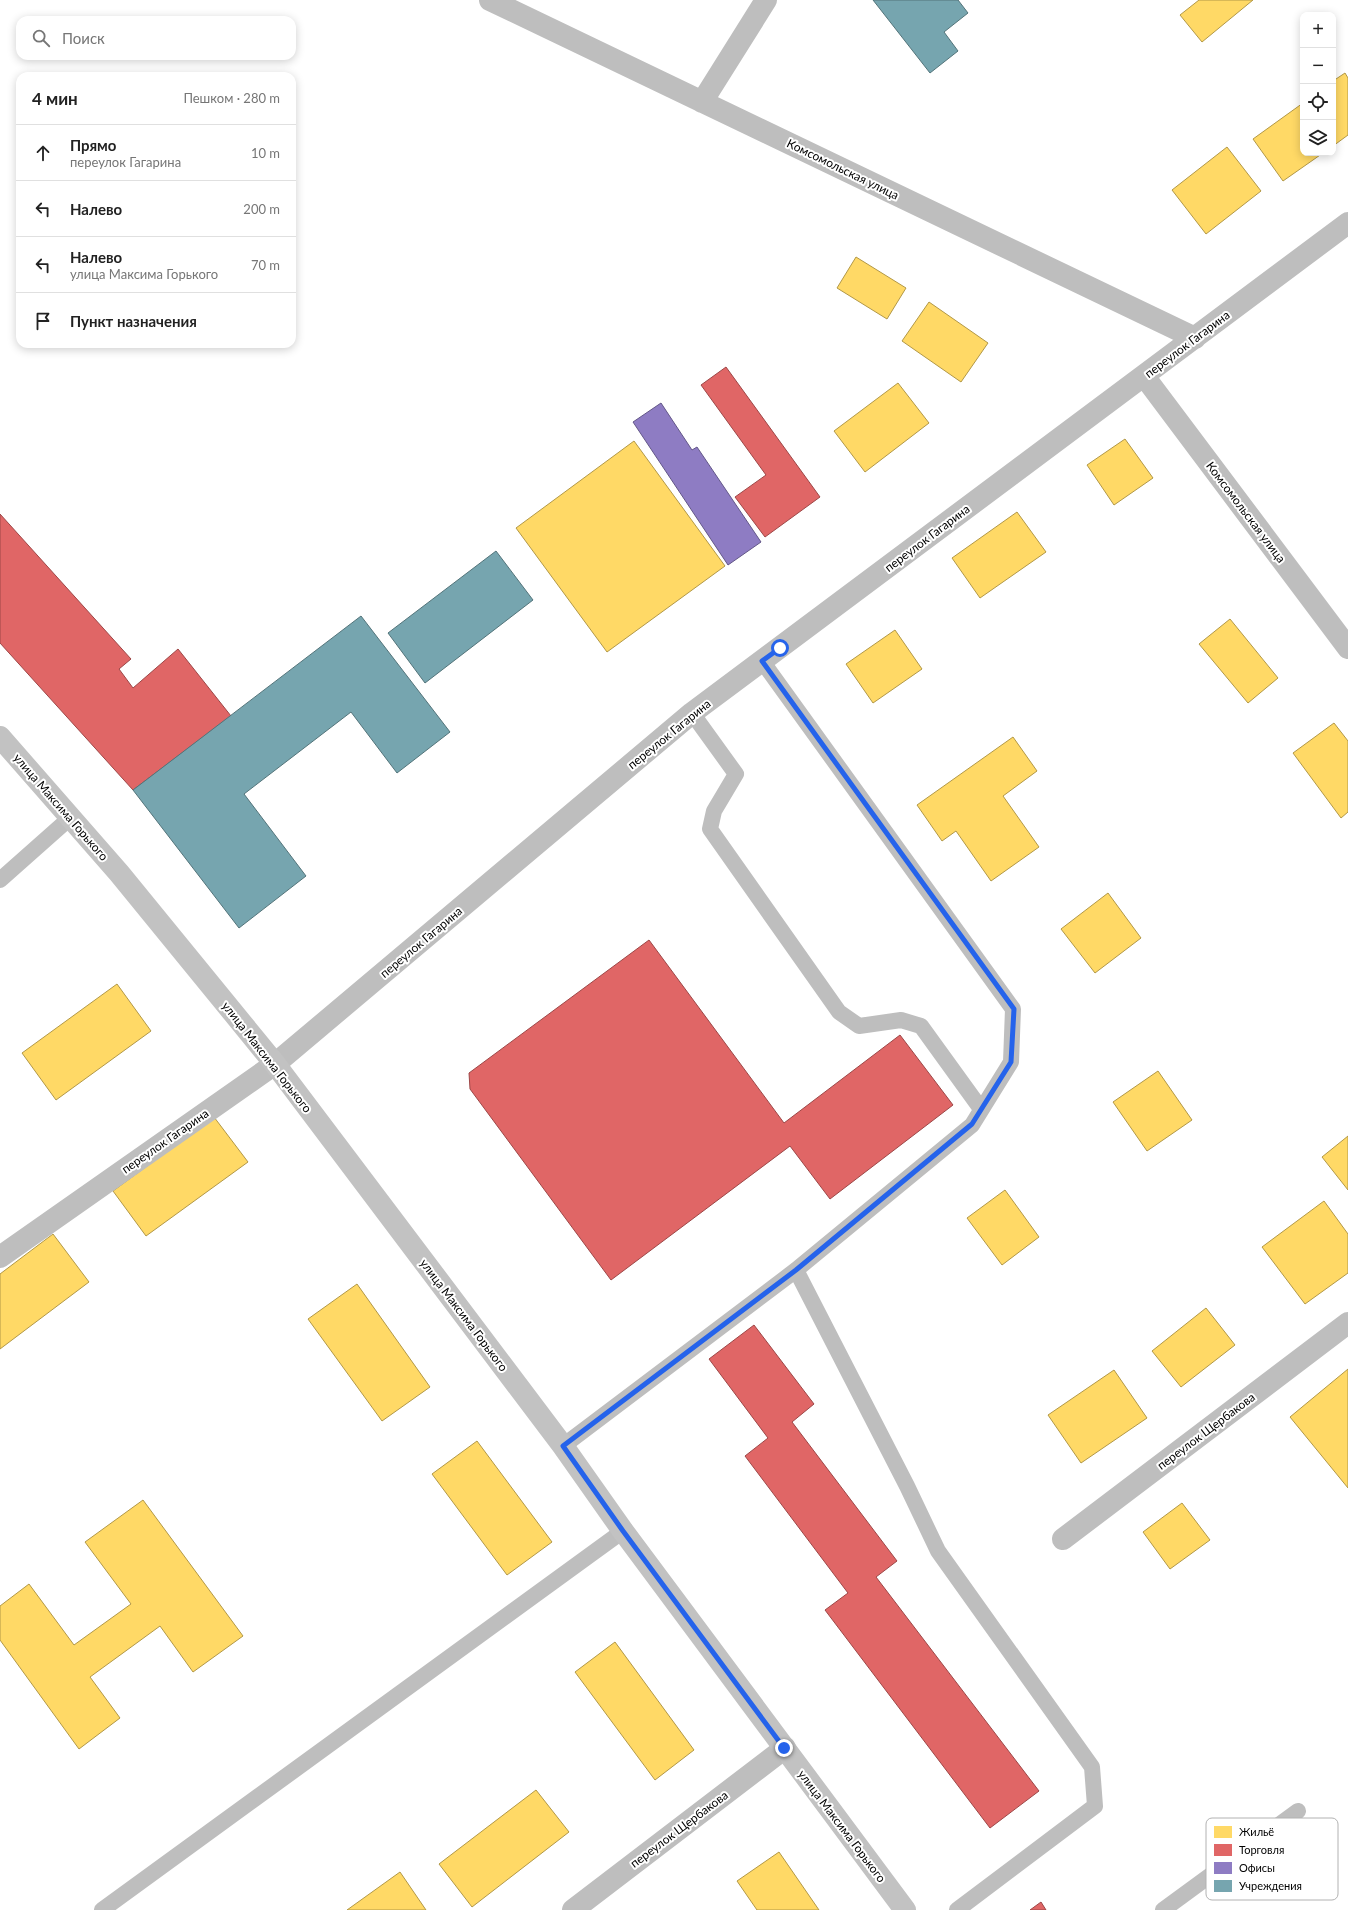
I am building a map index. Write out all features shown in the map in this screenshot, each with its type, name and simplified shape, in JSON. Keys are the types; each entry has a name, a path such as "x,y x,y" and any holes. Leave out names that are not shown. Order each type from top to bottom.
{"main road":[{"name":"улица Максима Горького","path":"0,737 119,873 274,1064 563,1446 623,1531 905,1910"}],"street":[{"name":"Комсомольская улица","path":"490,0 1195,338"},
{"path":"702,102 766,0"},
{"name":"переулок Гагарина","path":"0,1257 274,1064 692,713 1348,223"},
{"name":"Комсомольская улица","path":"1144,376 1348,648"},
{"name":"переулок Щербакова","path":"1064,1539 1348,1323"},
{"name":"переулок Щербакова","path":"573,1910 784,1748"}],"lane":[{"path":"563,1446 796,1270 972,1124 1011,1062 1014,1009 762,661"},
{"path":"692,713 736,774 714,811 710,829 839,1012 859,1026 901,1020 921,1026 981,1109"},
{"path":"0,880 71,817"},
{"path":"796,1270 907,1486 938,1551 1092,1767 1095,1806 957,1910"},
{"path":"102,1910 623,1531"},
{"path":"1288,1818 1298,1811"},
{"path":"1163,1910 1206,1878"}],"building: Жильё":[{"path":"1199,0 1253,0 1202,42 1180,15"},
{"path":"1345,73 1348,78 1348,135 1336,144 1336,84 1336,79"},
{"path":"1300,105 1300,156 1319,156 1283,181 1253,139"},
{"path":"1227,147 1261,191 1206,234 1172,190"},
{"path":"856,257 906,288 887,319 837,288"},
{"path":"929,302 988,343 961,382 902,341"},
{"path":"898,383 929,423 865,472 834,431"},
{"path":"1125,439 1153,478 1114,505 1087,465"},
{"path":"634,441 725,566 607,652 516,528"},
{"path":"1017,512 1046,552 980,598 952,558"},
{"path":"1230,619 1278,678 1248,703 1199,644"},
{"path":"895,630 922,669 873,703 846,664"},
{"path":"1334,723 1348,741 1348,812 1341,818 1293,753"},
{"path":"1013,737 1037,771 1003,796 1039,847 991,881 956,831 942,841 917,805"},
{"path":"1108,893 1141,938 1095,973 1061,929"},
{"path":"117,984 151,1031 56,1100 22,1053"},
{"path":"1158,1071 1192,1120 1147,1151 1113,1102"},
{"path":"214,1117 248,1162 146,1236 113,1191"},
{"path":"1348,1136 1348,1190 1322,1157"},
{"path":"1005,1190 1039,1237 1002,1265 967,1218"},
{"path":"1324,1201 1348,1234 1348,1273 1305,1304 1262,1247"},
{"path":"53,1234 89,1282 0,1349 0,1274"},
{"path":"357,1284 430,1387 382,1421 308,1319"},
{"path":"1206,1308 1235,1345 1181,1387 1152,1351"},
{"path":"1348,1369 1348,1488 1290,1417"},
{"path":"1114,1370 1147,1418 1081,1463 1048,1415"},
{"path":"477,1441 552,1542 507,1575 432,1474"},
{"path":"143,1500 243,1636 193,1672 160,1626 90,1677 120,1718 79,1749 0,1640 0,1606 29,1584 74,1645 131,1604 85,1542"},
{"path":"1182,1503 1210,1540 1170,1569 1143,1532"},
{"path":"615,1642 694,1750 655,1780 575,1672"},
{"path":"536,1790 569,1832 472,1907 439,1864"},
{"path":"779,1852 819,1910 757,1910 737,1881"},
{"path":"400,1872 426,1910 347,1910"}],"building: Торговля":[{"path":"726,367 820,497 765,537 735,497 766,475 701,385"},
{"path":"0,514 131,659 119,669 133,688 178,649 231,716 133,790 0,643"},
{"path":"649,940 784,1123 900,1035 953,1105 830,1199 790,1146 611,1280 470,1089 469,1073"},
{"path":"754,1325 814,1404 792,1422 897,1561 876,1577 1039,1791 990,1828 825,1610 848,1593 745,1456 768,1438 709,1359"},
{"path":"1041,1902 1046,1910 1030,1910"}],"building: Офисы":[{"path":"661,403 692,450 697,447 761,542 728,565 633,422"}],"building: Учреждения":[{"path":"873,0 958,0 968,13 944,32 958,51 930,73"},
{"path":"496,551 533,600 425,683 388,633"},
{"path":"361,616 450,732 397,773 351,712 244,794 306,876 239,928 133,790"}],"route":[{"path":"780,648 762,661 1014,1009 1011,1062 972,1124 796,1270 596,1423 563,1446 623,1531 784,1748"}]}
